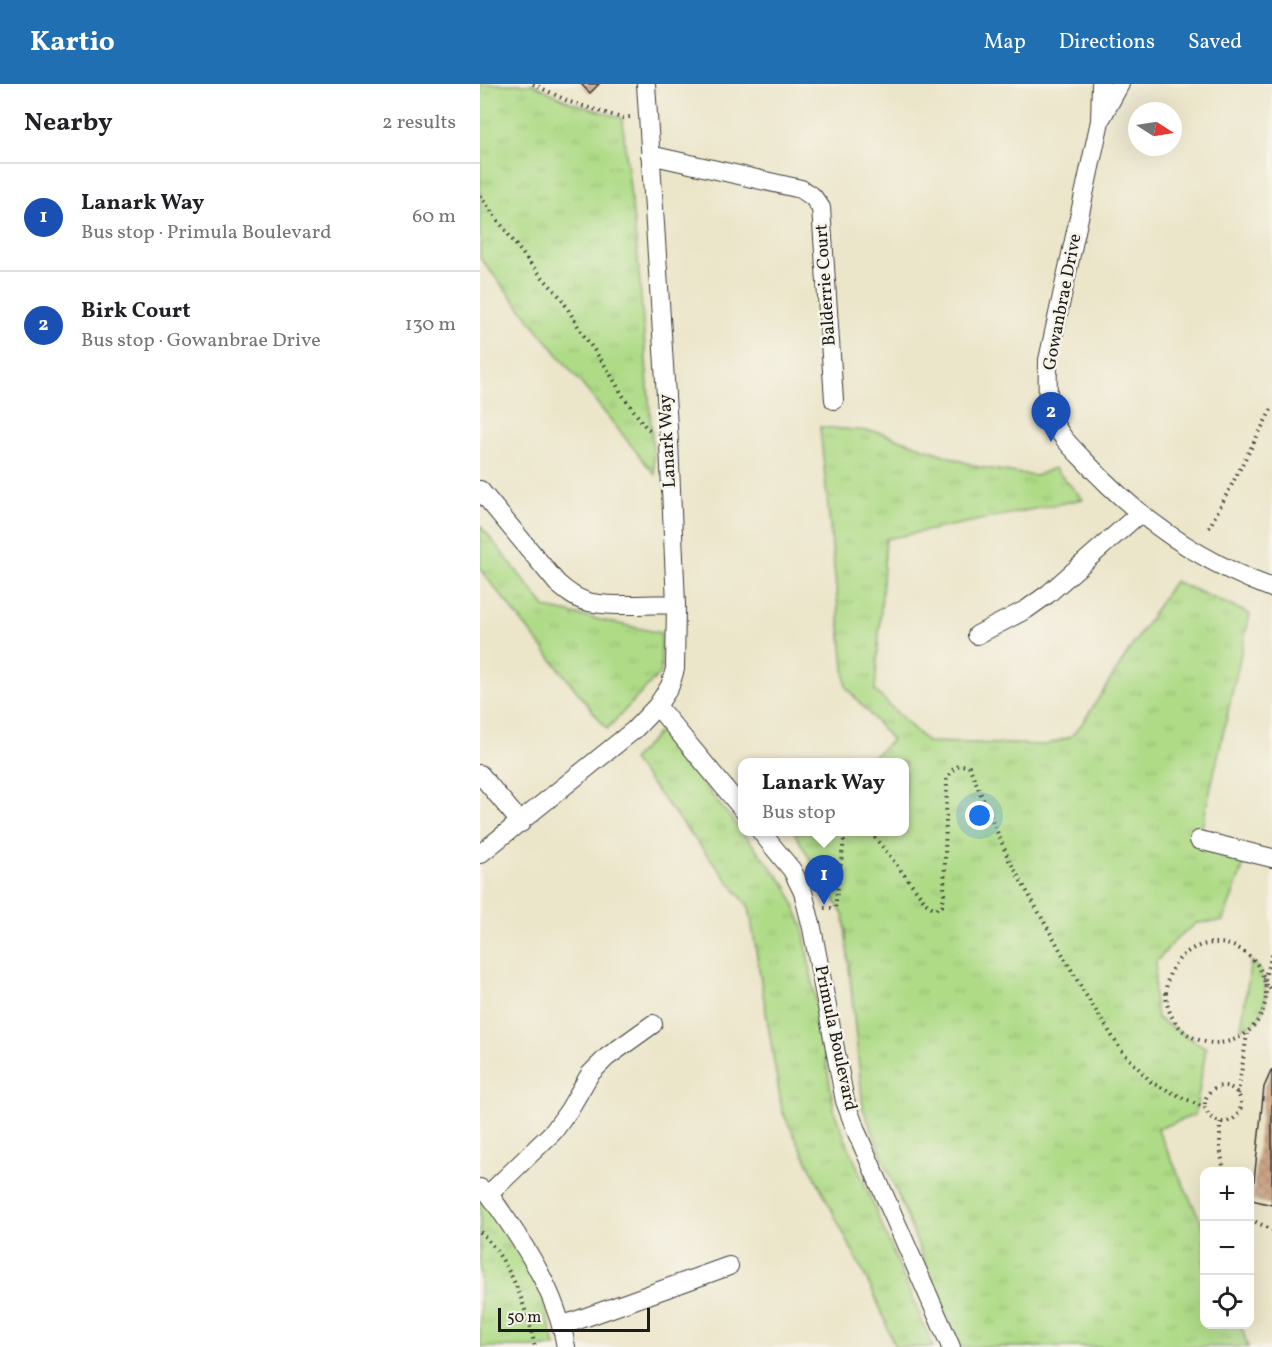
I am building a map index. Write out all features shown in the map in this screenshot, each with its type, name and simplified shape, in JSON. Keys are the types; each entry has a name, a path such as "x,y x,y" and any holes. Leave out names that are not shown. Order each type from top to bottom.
{"street":[{"name":"Lanark Way","path":"480,854 634,730 657,706 670,686 675,669 676,604 669,443 646,84"},
{"name":"Gowanbrae Drive","path":"1101,84 1100,121 1048,360 1047,388 1051,414 1060,435 1093,470 1140,513 1185,546 1220,566 1272,588"},
{"name":"Gowanbrae Drive","path":"1100,121 1120,84"},
{"name":"Balderrie Court","path":"650,155 801,189 813,197 820,208 834,400"},
{"path":"480,490 557,583 569,593 584,601 600,603 676,604"},
{"path":"976,635 1027,609 1048,594 1140,513"},
{"path":"657,706 738,804"},
{"path":"480,774 521,823"},
{"name":"Primula Boulevard","path":"764,836 792,870 803,892 845,1101 951,1347"},
{"path":"1199,840 1272,858"},
{"path":"566,1347 561,1326 531,1256 485,1191 554,1131 590,1074 607,1056 653,1024"},
{"path":"561,1326 729,1266"}],"path":[{"path":"533,84 570,102 622,118 648,115"},
{"path":"480,196 528,261 562,299 582,333 645,426 669,443"},
{"path":"1209,528 1272,408"},
{"path":"875,836 927,904 935,909 942,906 948,780 951,771 959,765 969,766 1009,860 1084,992 1121,1050 1152,1083 1206,1108"},
{"path":"808,909 835,908 844,836"},
{"path":"1214,943 1228,945 1244,952 1255,963 1266,987 1268,994 1260,1020 1247,1033 1233,1040 1219,1043 1205,1042 1187,1034 1178,1026 1168,1008 1167,980 1173,967 1182,956 1202,945 1214,943"},
{"path":"1266,987 1265,977 1272,954"},
{"path":"1266,987 1272,989"},
{"path":"1238,1094 1247,1033"},
{"path":"1216,1087 1232,1088 1241,1101 1239,1112 1227,1122 1220,1122 1209,1115 1206,1108 1206,1097 1216,1087"},
{"path":"1220,1122 1223,1167"},
{"path":"1254,1221 1272,1230"},
{"path":"480,1232 489,1241 514,1281 524,1304 536,1347"}],"green space":[{"path":"480,84 533,84 570,102 622,118 638,259 655,475 480,258"},
{"path":"820,427 879,432 978,467 1036,476 1054,468 1083,499 886,539 875,691 927,742 1046,745 1070,737 1082,724 1174,581 1250,614 1199,840 1244,864 1223,921 1197,923 1177,938 1156,962 1154,996 1157,1018 1206,1048 1195,1115 1157,1129 1200,1220 1200,1329 1242,1329 1248,1347 959,1347 863,1108 844,916 796,836 909,836 909,758 872,758 892,740 846,687"},
{"path":"480,525 546,608 661,633 661,672 607,729 480,569"},
{"path":"660,731 738,827 738,836 745,836 787,887 803,927 835,1114 933,1347 895,1347 875,1296 782,1111 749,907 632,760"},
{"path":"1251,961 1257,967 1264,982 1266,991 1264,1008 1254,1023 1241,1028"},
{"path":"480,1197 536,1269 555,1347 480,1347"}],"building":[{"path":"581,84 599,84 590,93"},
{"path":"1272,1069 1272,1205 1254,1200 1264,1087"}],"place":[{"name":"Birk Court","path":"1051,442"},
{"name":"Lanark Way","path":"824,905"}]}
